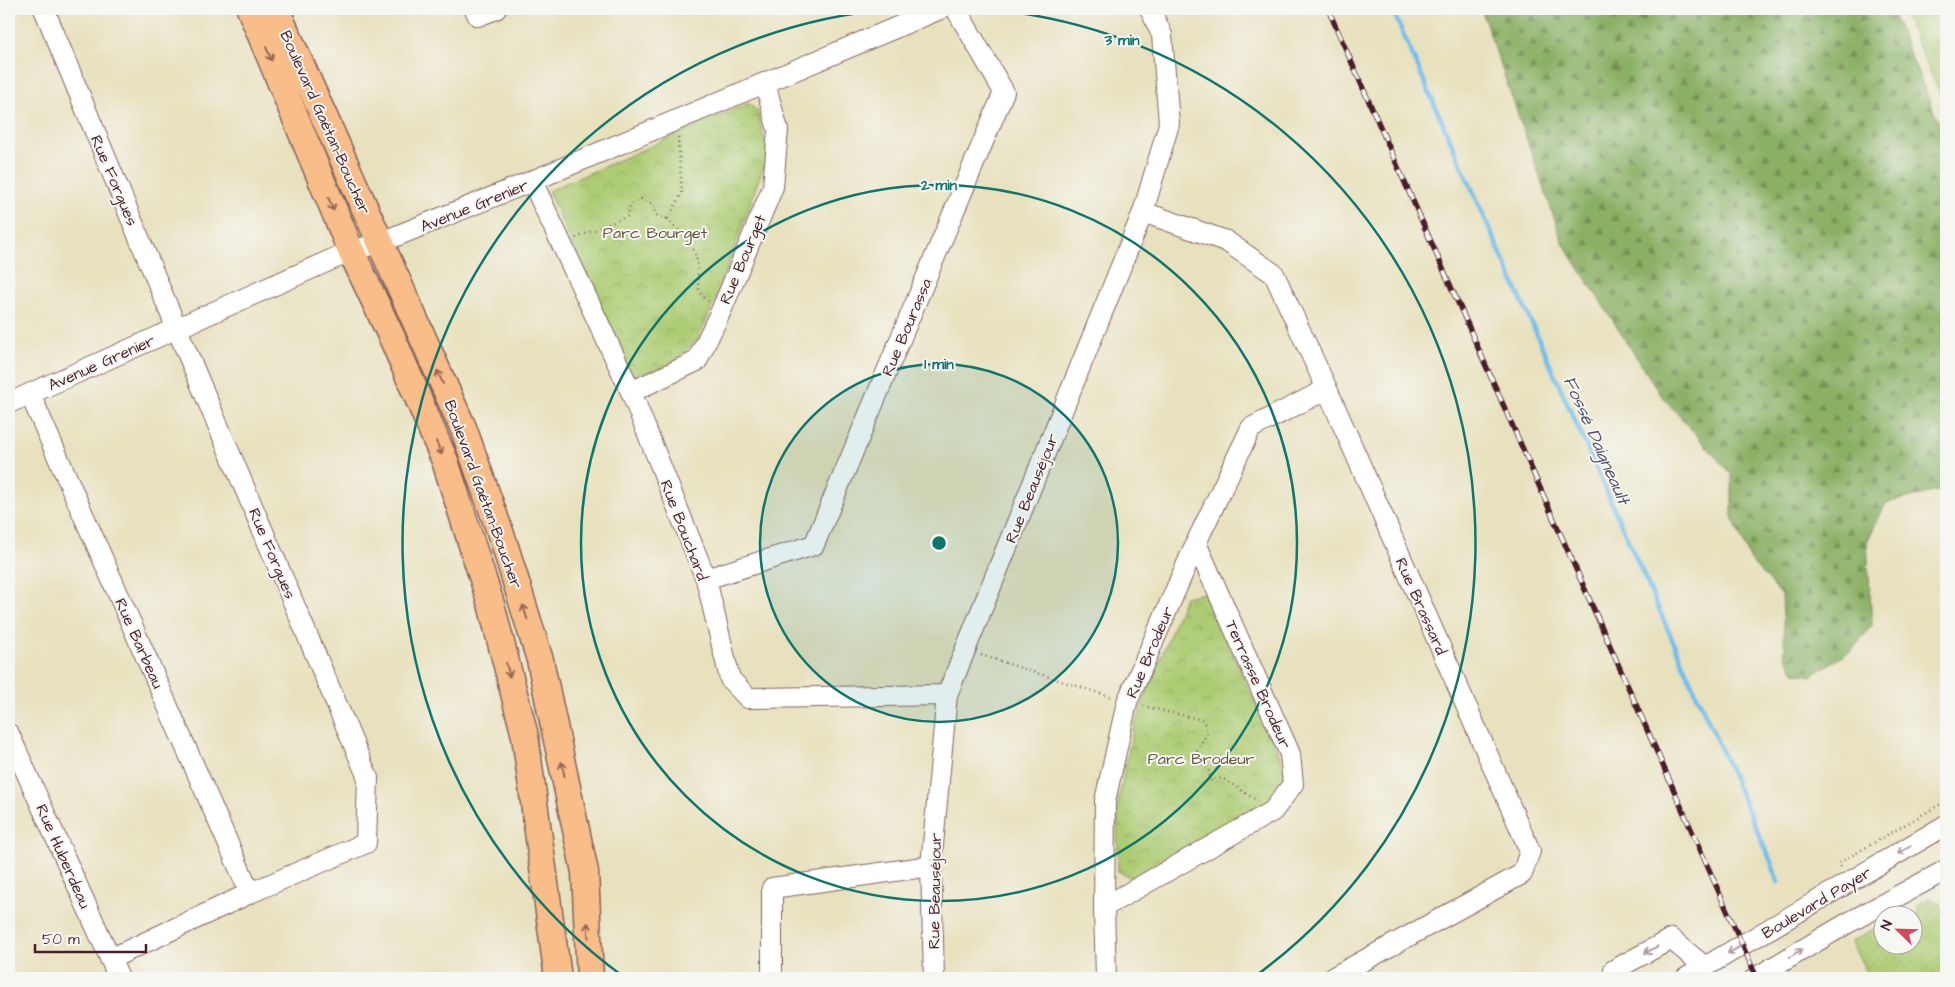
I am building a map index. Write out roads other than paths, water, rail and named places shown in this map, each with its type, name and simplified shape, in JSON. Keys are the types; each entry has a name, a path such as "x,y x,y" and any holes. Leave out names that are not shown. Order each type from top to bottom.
{"main road":[{"name":"Boulevard Gaétan-Boucher","path":"250,9 351,251 394,342 444,461 491,604 524,736 558,978"},
{"name":"Boulevard Gaétan-Boucher","path":"276,9 464,430 504,543 540,660 585,872 590,978"}],"street":[{"name":"Rue Forgues","path":"44,9 177,329 368,778 366,843 250,892 110,959"},
{"path":"475,9 478,16 496,9"},
{"name":"Avenue Grenier","path":"9,402 351,251 380,243 532,181 940,9"},
{"name":"Rue Bourassa","path":"706,579 814,545 1004,92 956,9"},
{"name":"Rue Beauséjour","path":"934,978 931,866 947,696 1143,212 1169,124 1162,35 1150,9"},
{"name":"Rue Bourget","path":"631,392 697,361 721,311 773,187 778,130 765,83"},
{"name":"Rue Bouchard","path":"532,181 631,392 706,579 730,679 748,698 947,696"},
{"name":"Rue Brassard","path":"1143,212 1226,241 1274,274 1327,389 1530,851 1522,874 1332,978"},
{"name":"Rue Brodeur","path":"1106,978 1104,907 1105,801 1127,702 1196,543 1250,428 1327,389"},
{"name":"Rue Barbeau","path":"30,394 250,892"},
{"name":"Terrasse Brodeur","path":"1104,907 1273,811 1293,784 1290,754 1196,543"},
{"name":"Rue Huberdeau","path":"9,734 118,978"},
{"name":"Boulevard Payer","path":"1686,978 1946,825"},
{"path":"772,978 772,888 931,866"},
{"name":"Boulevard Payer","path":"1755,978 1846,924 1946,870"},
{"path":"1614,978 1614,970 1671,940 1705,967"}],"waterway":[{"name":"Fossé Daigneault","path":"1392,9 1772,864 1778,882"}],"railway":[{"path":"1328,9 1757,978"}],"park label":[{"name":"Parc Bourget","path":"655,232"},
{"name":"Parc Brodeur","path":"1201,758"}]}
